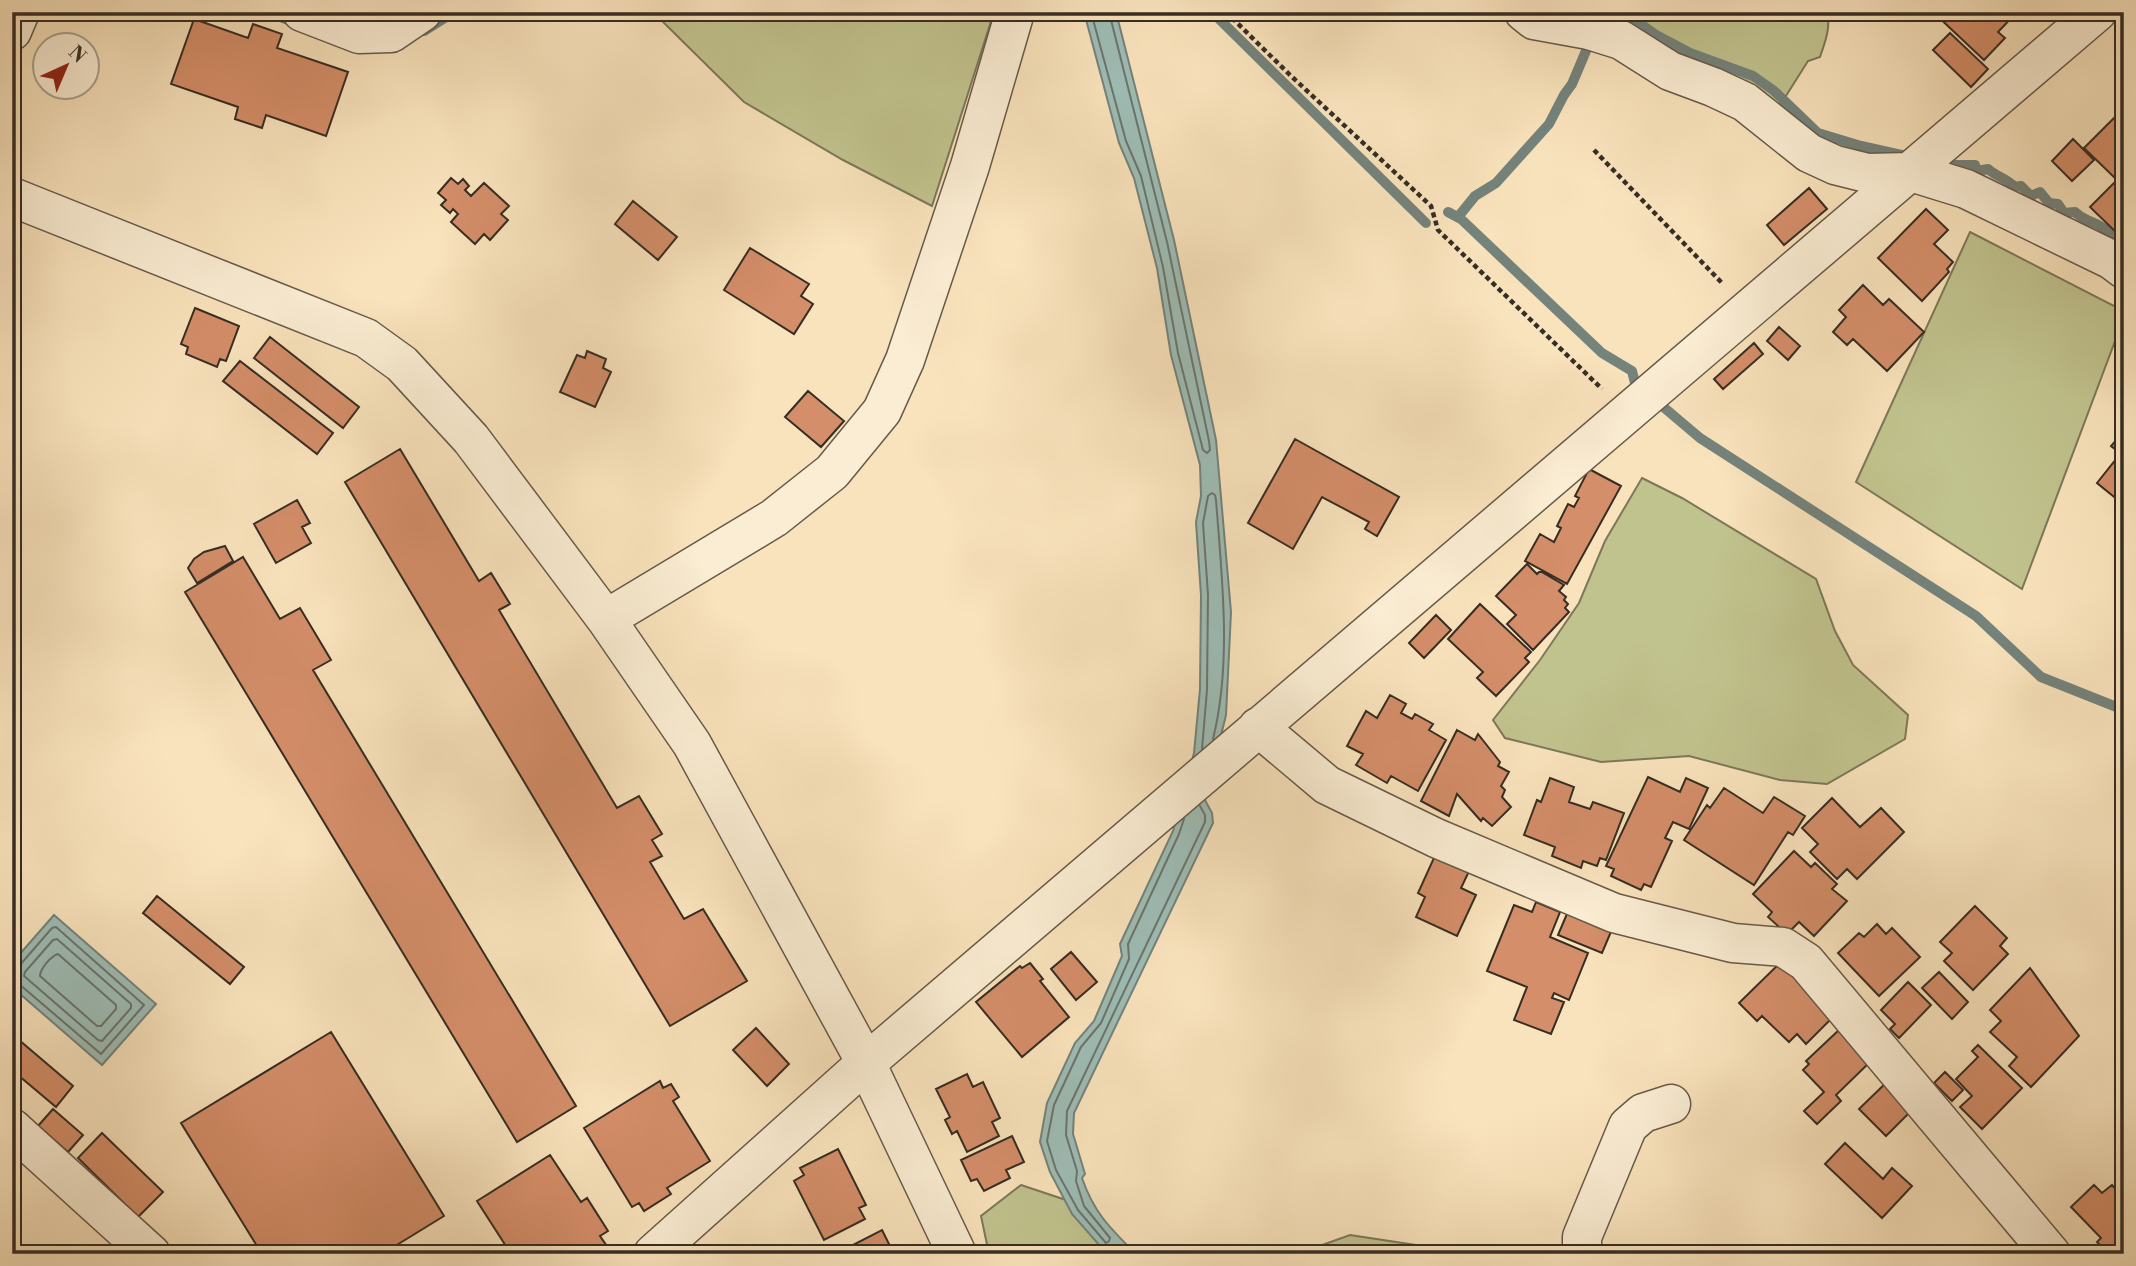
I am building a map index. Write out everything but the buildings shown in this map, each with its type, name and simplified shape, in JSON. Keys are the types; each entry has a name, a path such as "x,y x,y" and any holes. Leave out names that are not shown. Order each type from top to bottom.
{"street":[{"path":"12,31 20,12"},
{"path":"302,12 359,34 391,33 422,12"},
{"path":"606,619 774,517 832,472 882,411 905,360 957,205 1014,12"},
{"path":"1524,12 1534,20 1589,30 1622,40 1670,71 1745,102 1809,153 1835,165 1867,173 1911,172 1966,189 2112,260 2124,269"},
{"path":"653,1254 866,1063 2097,12"},
{"path":"12,197 366,338 402,365 471,439 606,619 692,744 866,1063 957,1254"},
{"path":"1258,727 1327,785 1449,844 1614,914 1733,943 1783,947 1795,954 1806,962 2052,1254"},
{"path":"1582,1254 1582,1237 1628,1126 1643,1113 1671,1104"},
{"path":"12,1128 151,1254"}],"path":[{"path":"1226,12 1431,206 1438,230 1627,413"},
{"path":"1594,150 1747,310"}],"green space":[{"path":"653,12 994,12 932,206 843,160 744,102"},
{"path":"1630,12 1827,12 1828,24 1820,57 1808,61 1779,107 1660,46 1641,20"},
{"path":"1970,232 2124,311 2022,589 1856,482"},
{"path":"1642,478 1682,498 1816,579 1835,631 1853,665 1908,715 1905,739 1827,784 1780,780 1689,756 1601,762 1505,738 1493,720 1540,660 1579,603 1605,541"},
{"path":"1021,1185 1066,1200 1135,1254 989,1254 981,1216"},
{"path":"1350,1235 1442,1249 1449,1254 1297,1254"}],"water":[{"path":"1084,12 1116,12 1174,240 1216,440 1231,612 1226,715 1205,800 1212,813 1213,823 1074,1113 1073,1134 1087,1190 1104,1219 1136,1254 1107,1254 1072,1214 1050,1172 1040,1142 1047,1103 1075,1043 1094,1021 1122,956 1120,944 1173,831 1194,753 1200,689 1201,595 1196,522 1201,496 1200,465 1171,355 1157,268 1134,178 1119,143"},
{"path":"54,915 156,1004 102,1065 12,987 12,963"}],"waterway":[{"path":"268,12 296,23"},
{"path":"424,31 454,12"},
{"path":"1212,12 1426,223"},
{"path":"1624,12 1656,35 1690,53 1753,76 1773,90 1818,133 1906,156"},
{"path":"1458,217 1475,196 1496,183 1549,124 1572,84 1591,39"},
{"path":"1939,162 1975,165 1977,171 1988,169 2015,187 2021,186 2031,196 2040,192 2049,203 2058,204 2064,213 2075,212 2124,241"},
{"path":"1448,212 1461,219 1602,353 1632,371 1635,383 1700,438 1976,616 2041,677 2124,710"}]}
